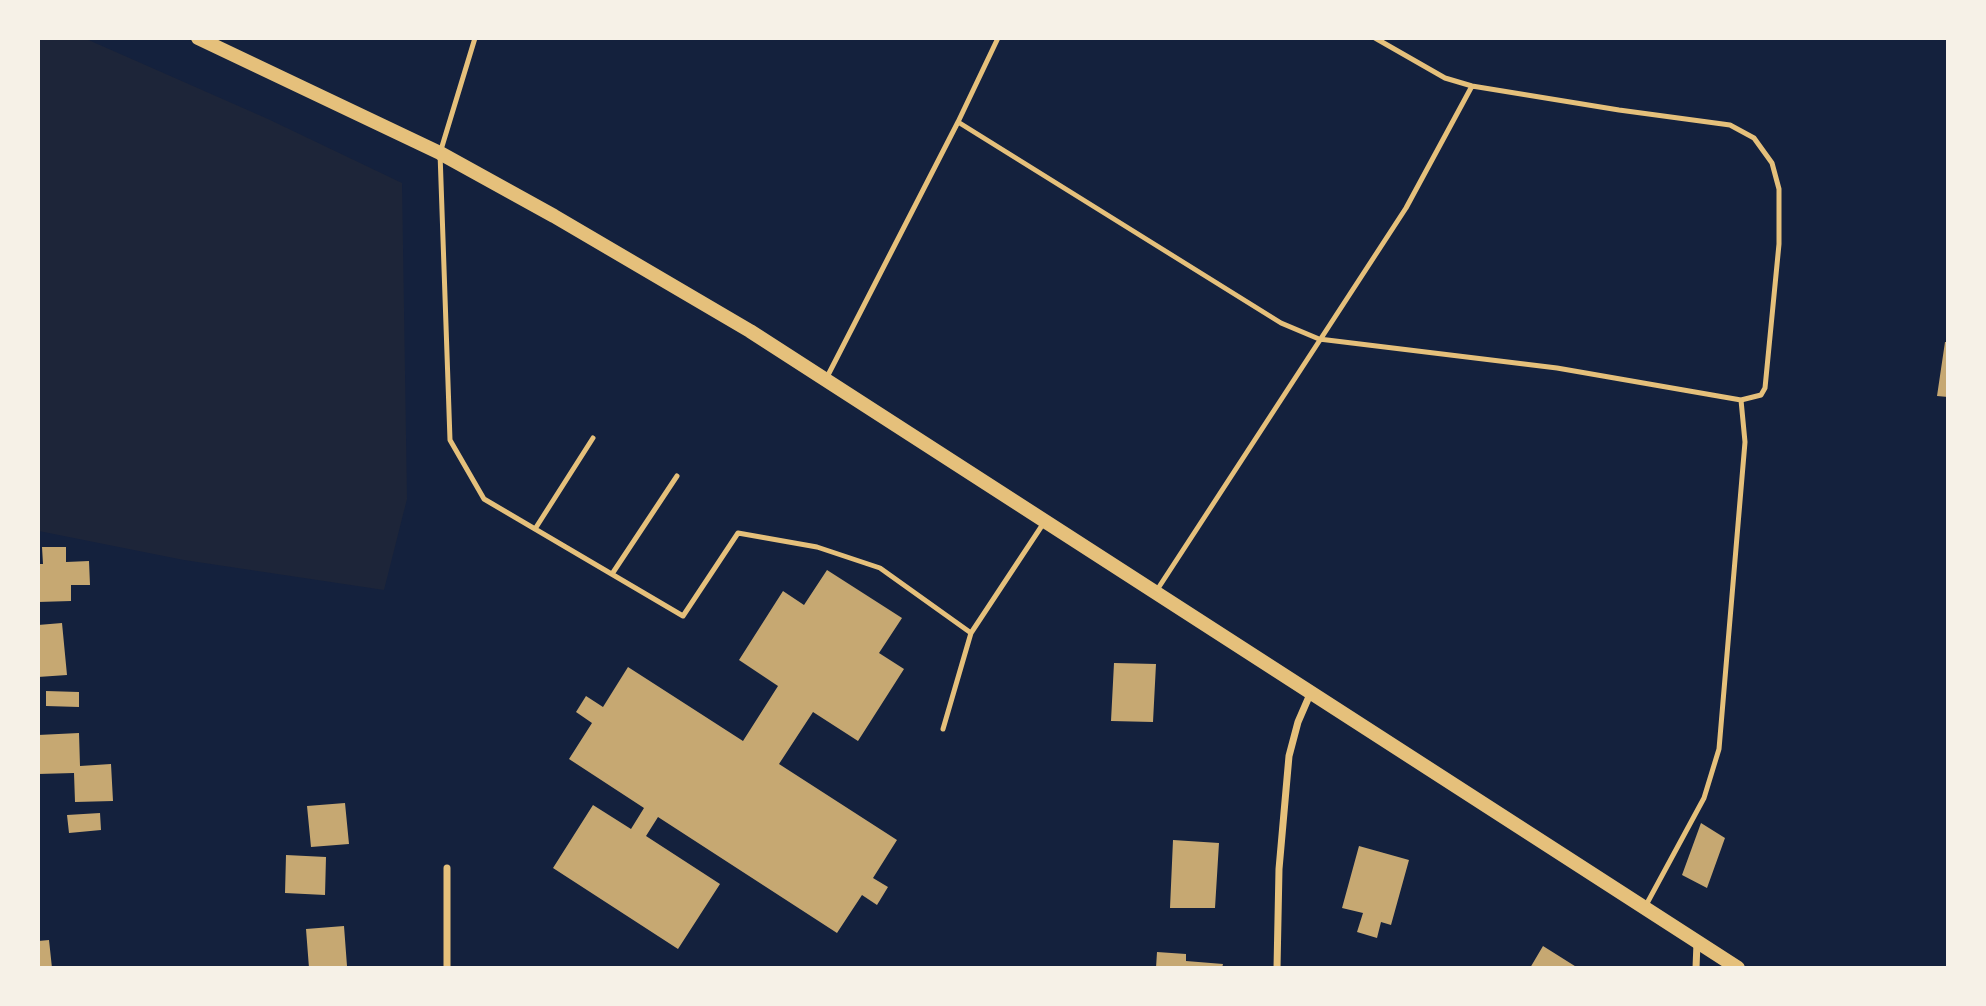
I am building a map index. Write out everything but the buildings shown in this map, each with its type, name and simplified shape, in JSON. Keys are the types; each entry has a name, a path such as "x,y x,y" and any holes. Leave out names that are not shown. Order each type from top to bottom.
{"main road":[{"path":"198,38 440,153 750,331 1738,968"}],"street":[{"path":"1277,968 1279,869 1289,756 1298,722 1311,692"},
{"path":"447,868 447,968"},
{"path":"1696,968 1697,942"}],"lane":[{"path":"475,38 440,153 450,439 484,499 683,616 738,533 817,547 880,568 971,633"},
{"path":"826,380 998,38"},
{"path":"958,122 1281,323 1319,339 1557,368 1741,400 1758,396 1765,388 1779,244 1779,189 1772,163 1754,138 1730,125 1472,86 1444,78 1375,38"},
{"path":"1156,591 1406,208 1472,86"},
{"path":"1644,909 1704,798 1719,749 1745,442 1741,400"},
{"path":"535,529 593,438"},
{"path":"612,574 677,476"},
{"path":"943,729 971,633 1045,521"}],"shaded area":[{"path":"84,38 268,119 402,183 407,499 384,590 184,560 39,531 39,39"}]}
